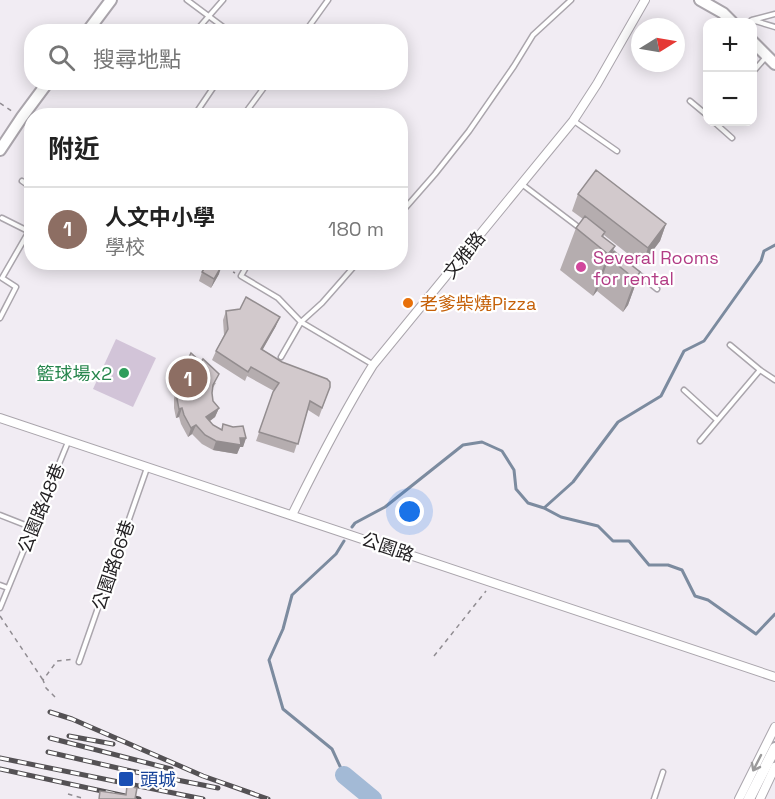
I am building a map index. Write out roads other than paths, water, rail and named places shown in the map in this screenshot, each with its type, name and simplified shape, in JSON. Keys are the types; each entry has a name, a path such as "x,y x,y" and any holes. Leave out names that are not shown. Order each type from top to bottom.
{"street":[{"path":"93,24 111,0"},
{"name":"文雅路","path":"292,515 316,466 373,365 573,121 645,0"},
{"path":"700,0 728,18"},
{"path":"757,45 771,60"},
{"path":"29,108 42,90"},
{"path":"0,150 24,114"},
{"name":"公園路","path":"0,418 775,676"},
{"path":"739,799 775,728"},
{"path":"750,799 775,748"},
{"path":"760,799 775,767"}],"lane":[{"path":"187,0 220,24"},
{"path":"202,24 223,0"},
{"path":"311,24 328,0"},
{"path":"408,205 469,131 533,35 572,0"},
{"path":"757,19 775,14"},
{"path":"757,23 775,27"},
{"path":"754,72 771,60"},
{"path":"199,108 212,90"},
{"path":"249,108 262,90"},
{"path":"690,101 703,112"},
{"path":"573,121 617,151"},
{"path":"718,126 732,138"},
{"path":"522,184 585,233"},
{"path":"2,218 24,229"},
{"path":"0,318 16,287 2,278 24,238"},
{"path":"630,268 657,289"},
{"path":"244,270 240,276 278,298 302,322 373,365"},
{"path":"281,357 302,322 351,270"},
{"path":"730,345 775,380"},
{"path":"700,441 760,370"},
{"path":"684,390 717,420"},
{"name":"公園路48巷","path":"0,608 68,442"},
{"name":"公園路66巷","path":"79,662 147,468"},
{"path":"0,515 33,528"},
{"path":"0,585 8,588"},
{"path":"654,799 663,772"}],"waterway":[{"path":"352,527 355,523 385,507 463,445 482,442 502,451 514,470 516,489 528,503 544,508 573,482 618,422 661,396 684,351 704,341 761,261 764,251 775,245"},
{"path":"544,508 561,517 598,526 613,541 629,541 649,565 668,565 682,570 695,596 708,600 756,634 775,614"},
{"path":"344,541 336,554 292,595 283,629 269,660 283,709 332,749 344,775"},
{"path":"344,775 373,799"}],"railway":[{"path":"50,712 72,719 203,776 268,799"},
{"path":"69,736 113,744"},
{"path":"50,738 171,769"},
{"path":"48,752 218,788"},
{"path":"0,758 203,799"},
{"path":"0,769 139,799"}],"place":[{"name":"Several Rooms for rental","path":"581,267"},
{"name":"老爹柴燒Pizza","path":"408,303"},
{"name":"籃球場x2","path":"124,373"},
{"name":"人文中小學","path":"188,378"},
{"name":"頭城","path":"126,779"}]}
